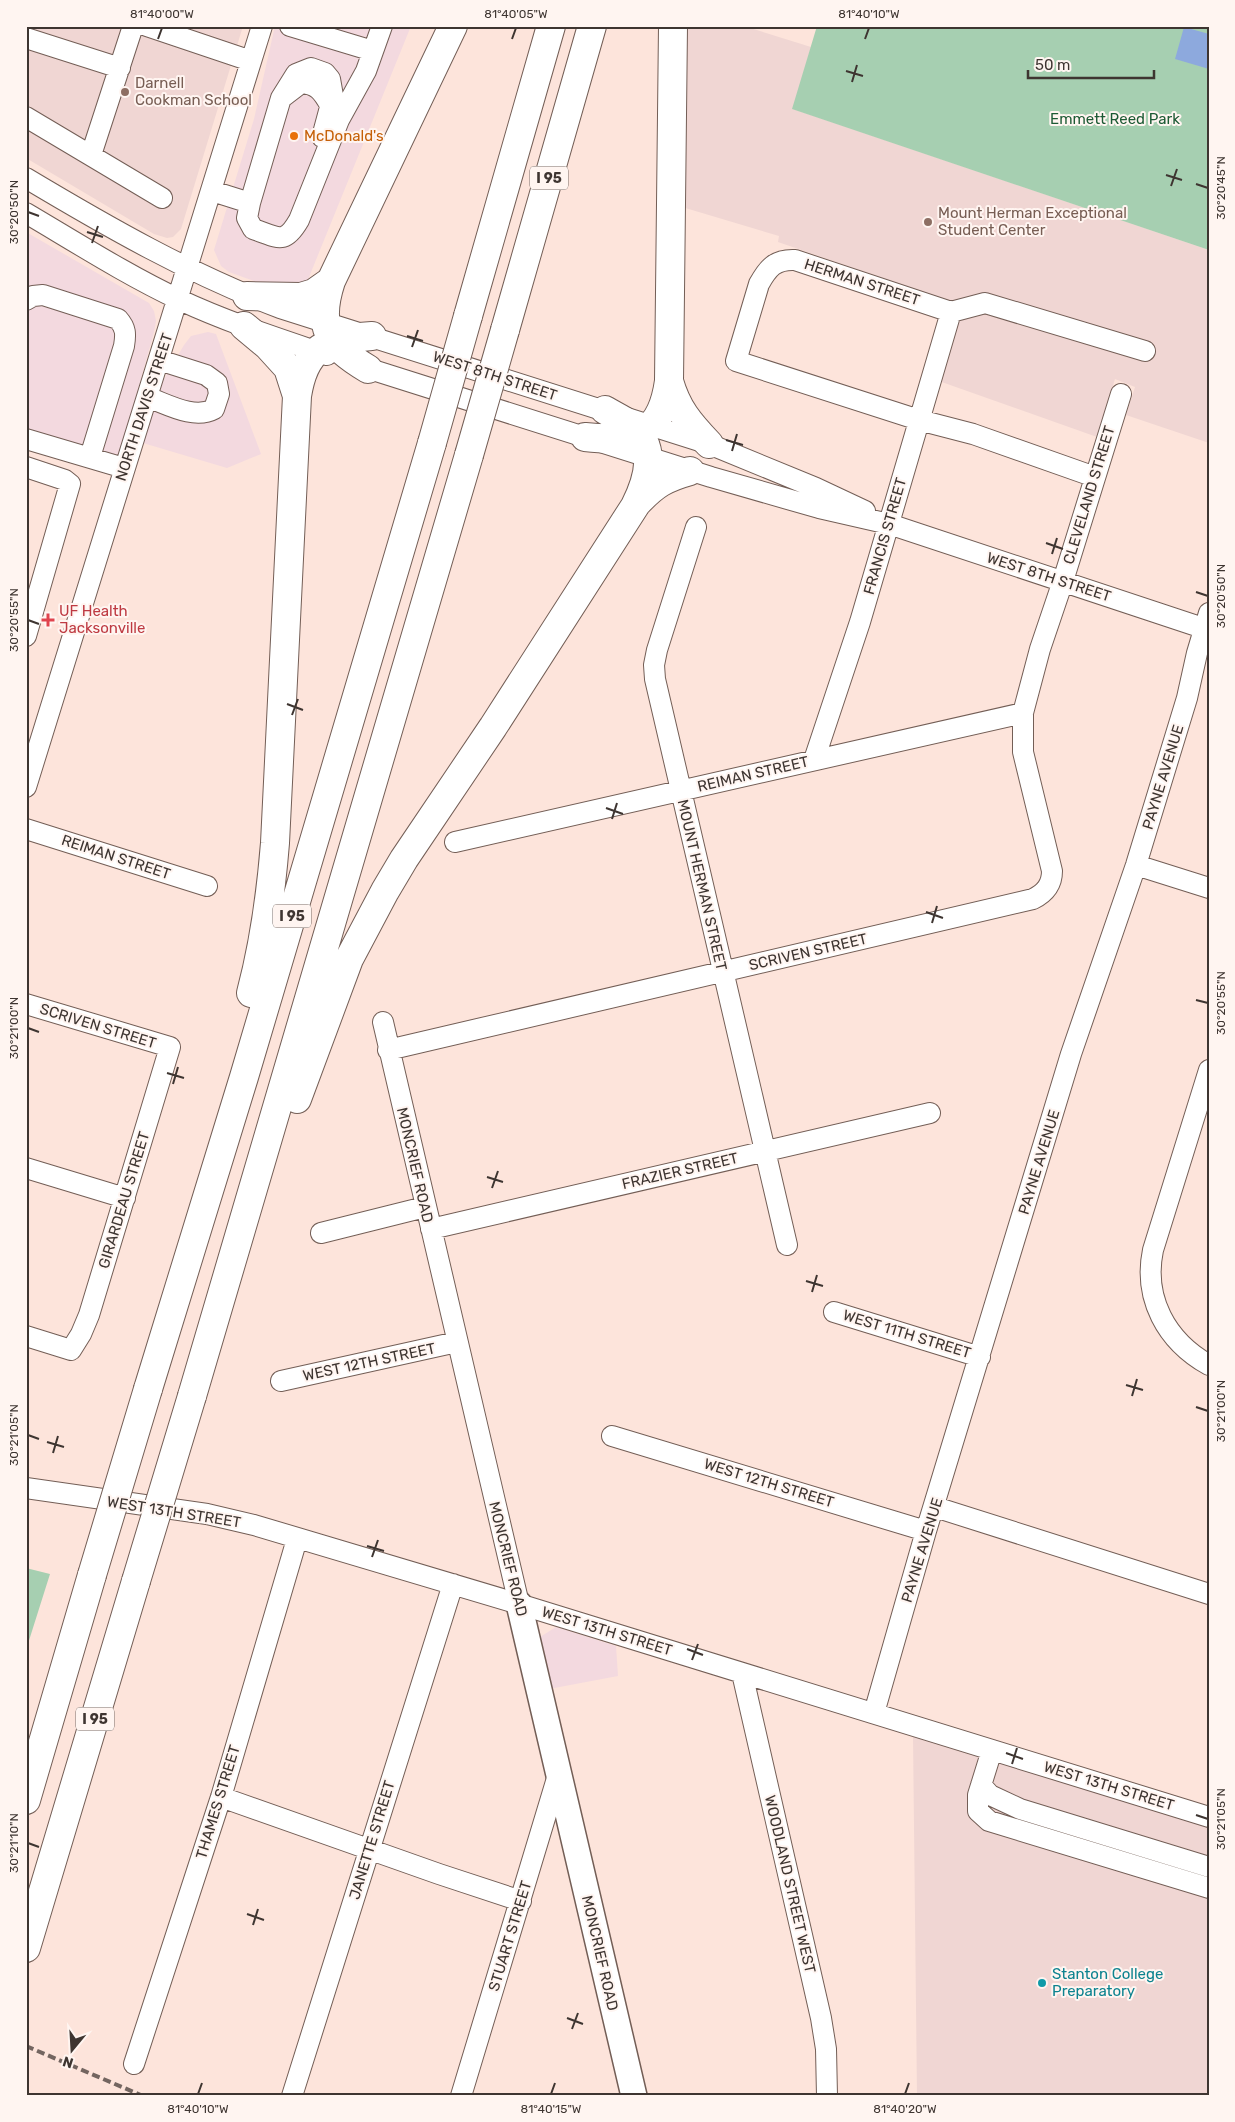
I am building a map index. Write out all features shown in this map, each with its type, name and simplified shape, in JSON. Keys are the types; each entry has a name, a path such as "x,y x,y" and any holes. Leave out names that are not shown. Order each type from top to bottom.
{"highway":[{"path":"244,1077 244,1019 258,964 276,843 297,396 300,379 325,338 325,302 331,281 453,26"},
{"name":"I 95","path":"26,1800 148,1389 244,1077 432,443 551,26"},
{"name":"I 95","path":"26,1948 253,1193 469,455 592,26"},
{"path":"253,1193 301,1090 349,959 385,891 404,859 493,727 635,506 643,490 646,439 666,401 669,381 673,26"},
{"path":"247,296 301,297 314,293 331,281"},
{"path":"244,326 268,346 288,368 297,396"},
{"path":"325,338 372,336"},
{"path":"325,338 352,360 368,369"},
{"path":"669,381 675,400 687,422 709,444"},
{"path":"605,410 629,424 646,439"},
{"path":"585,438 646,439"},
{"path":"635,506 652,487 667,478 690,471"}],"main road":[{"name":"MONCRIEF ROAD","path":"519,1604 634,2096"}],"street":[{"path":"92,155 133,26"},
{"path":"147,26 251,61"},
{"name":"NORTH DAVIS STREET","path":"26,787 262,26"},
{"path":"290,26 320,30 373,51"},
{"path":"320,169 322,134 333,96 330,79 325,73 310,68 296,74 281,98 250,203 247,218 253,229 280,238 287,236 299,220 320,169 339,120 366,71 382,26"},
{"path":"26,38 120,68"},
{"path":"26,116 162,198"},
{"path":"26,178 152,251 247,296 325,338"},
{"path":"212,191 250,203"},
{"path":"26,213 178,299 244,326 325,338"},
{"name":"HERMAN STREET","path":"919,420 736,361 759,284 773,264 784,259 795,260 951,312"},
{"path":"26,300 33,296 42,295 118,319 124,325 126,333 124,346 90,457"},
{"path":"951,312 985,304 1145,351"},
{"name":"FRANCIS STREET","path":"814,760 860,622 951,312"},
{"name":"WEST 8TH STREET","path":"372,336 605,410"},
{"path":"147,397 196,414 208,413 214,409 219,394 217,383 206,375 159,360"},
{"name":"WEST 8TH STREET","path":"368,369 585,438"},
{"name":"CLEVELAND STREET","path":"1048,888 1052,879 1052,871 1023,752 1023,713 1040,649 1121,394"},
{"path":"919,420 973,434 1095,477"},
{"path":"26,439 124,468"},
{"name":"WEST 8TH STREET","path":"646,439 709,444 816,488 852,504 889,524"},
{"name":"WEST 8TH STREET","path":"646,439 690,471 827,510 889,524 1063,581 1207,624"},
{"path":"26,467 65,480 70,484 32,600 26,636"},
{"name":"MOUNT HERMAN STREET","path":"696,527 654,665 655,679 787,1245"},
{"name":"PAYNE AVENUE","path":"874,1713 926,1531 935,1507 1072,1054 1136,865 1187,698 1207,624"},
{"name":"REIMAN STREET","path":"455,842 1023,713"},
{"name":"REIMAN STREET","path":"26,829 206,886"},
{"path":"1136,865 1209,888"},
{"name":"SCRIVEN STREET","path":"388,1050 1033,900 1042,895 1048,888"},
{"name":"SCRIVEN STREET","path":"26,1004 170,1047"},
{"name":"MONCRIEF ROAD","path":"383,1022 388,1050 519,1604"},
{"name":"GIRARDEAU STREET","path":"26,1336 71,1350 81,1334 89,1315 170,1047"},
{"path":"1209,1070 1202,1116 1153,1250 1150,1265 1150,1286 1166,1328 1179,1344 1196,1358 1209,1365"},
{"name":"FRAZIER STREET","path":"431,1229 930,1113"},
{"path":"26,1168 125,1198"},
{"path":"321,1233 425,1207"},
{"name":"WEST 11TH STREET","path":"834,1312 980,1357"},
{"name":"WEST 12TH STREET","path":"281,1381 457,1342"},
{"name":"WEST 12TH STREET","path":"612,1436 926,1531"},
{"name":"WEST 13TH STREET","path":"26,1488 207,1514 254,1525 519,1604 1209,1817"},
{"path":"935,1507 1209,1594"},
{"name":"THAMES STREET","path":"134,2064 221,1797 297,1538"},
{"name":"JANETTE STREET","path":"292,2096 368,1849 453,1584"},
{"name":"WOODLAND STREET WEST","path":"742,1673 821,2018 826,2049 827,2096"},
{"path":"992,1750 978,1796 978,1811 989,1821 1209,1888"},
{"name":"STUART STREET","path":"461,2096 558,1775"},
{"path":"981,1785 990,1795 1020,1809 1070,1826 1209,1867"},
{"path":"221,1797 521,1901"}],"shaded area":[{"name":"Darnell Cookman School","path":"26,26 243,26 181,229 173,237 167,238 154,234 26,158"},
{"path":"275,26 411,26 305,287 281,291 229,272 221,266 214,250 254,119"},
{"name":"Mount Herman Exceptional Student Center","path":"683,26 744,26 811,47 793,109 1209,250 1209,443 1126,415 1135,387 1115,379 1097,437 936,380 961,305 778,242 779,236 682,207"},
{"path":"26,232 149,303 154,311 156,321 154,332 114,476 26,449"},
{"path":"208,332 216,334 261,454 227,468 143,443 163,381 184,345 191,336"},
{"path":"556,1627 616,1646 618,1676 549,1689 539,1642 540,1637"},
{"path":"913,1736 1209,1827 1209,2096 917,2096"}],"green space":[{"name":"Emmett Reed Park","path":"817,26 1209,26 1209,250 792,109"},
{"path":"26,1568 50,1574 26,1650"}],"water":[{"path":"1184,27 1209,34 1209,69 1175,59"}],"railway":[{"path":"26,2046 143,2096"}],"place":[{"name":"Darnell Cookman School","path":"125,92"},
{"name":"McDonald's","path":"294,136"},
{"name":"Mount Herman Exceptional Student Center","path":"928,222"},
{"name":"UF Health Jacksonville","path":"48,620"},
{"name":"Stanton College Preparatory","path":"1042,1983"}]}
